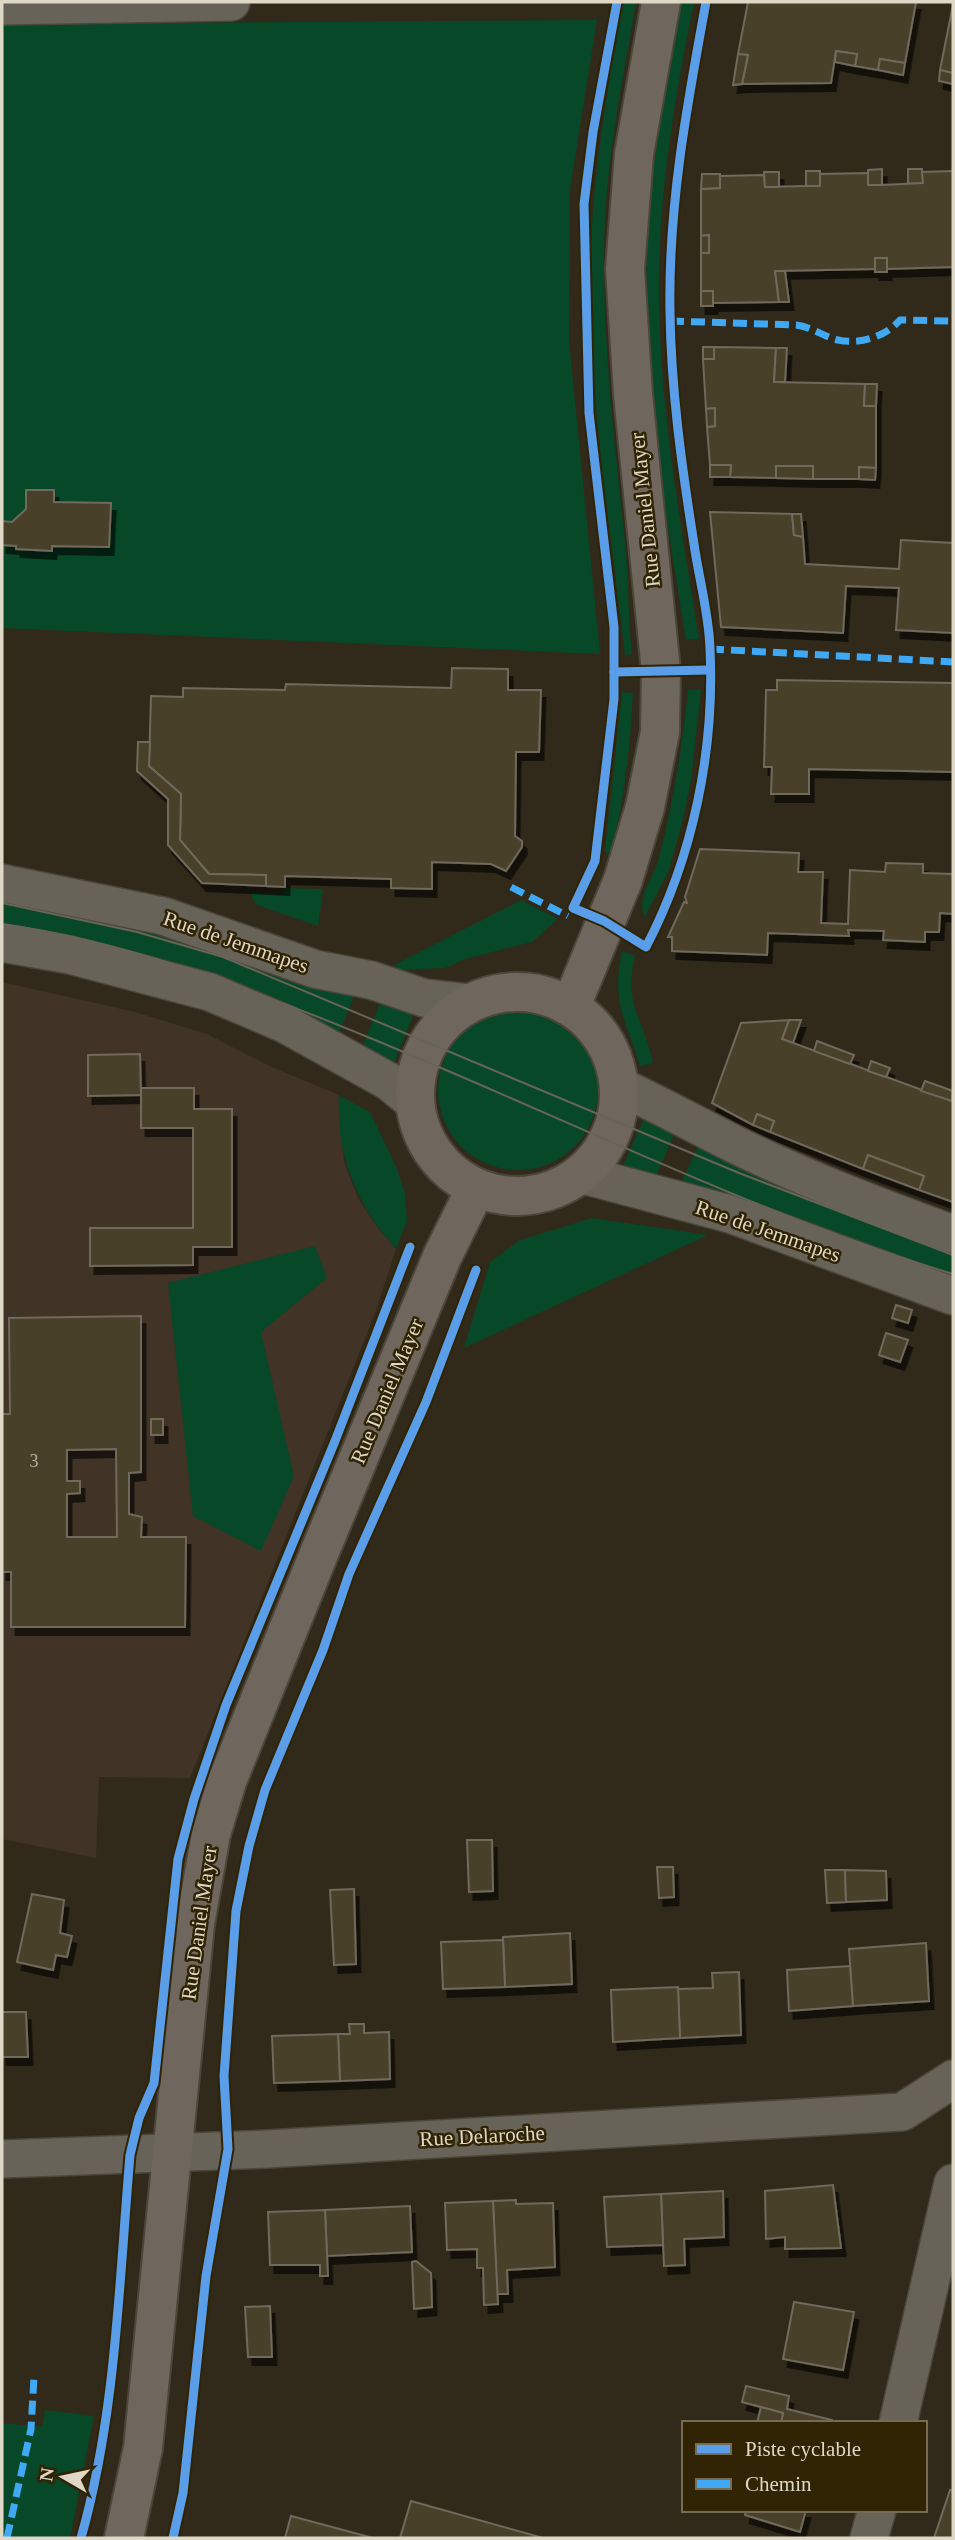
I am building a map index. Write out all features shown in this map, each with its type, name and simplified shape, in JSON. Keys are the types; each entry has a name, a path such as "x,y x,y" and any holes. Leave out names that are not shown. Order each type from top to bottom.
{"main road":[{"name":"Rue Daniel Mayer","path":"571,1006 623,880 645,807 660,732 661,671 633,394 625,269 634,154 661,2"},
{"path":"503,992 538,993 571,1006 590,1021 604,1040 614,1062 619,1086 618,1111 611,1135 598,1156 580,1174 557,1188 531,1196 503,1196 477,1188 453,1174 434,1154 421,1130 415,1103 416,1073 429,1042 445,1020 469,1003 503,992"},
{"name":"Rue Daniel Mayer","path":"124,2538 143,2448 197,1912 211,1834 226,1781 442,1257 477,1188"}],"street":[{"path":"2,6 231,2"},
{"name":"Rue de Jemmapes","path":"2,883 163,916 315,969 371,980 424,998 469,1003"},
{"path":"2,943 70,955 210,992 285,1024 388,1081 415,1103"},
{"path":"619,1086 746,1149 859,1199 953,1234"},
{"name":"Rue de Jemmapes","path":"580,1174 730,1214 953,1296"},
{"name":"Rue Delaroche","path":"2,2158 174,2152 902,2112 953,2079"},
{"path":"898,2421 953,2183"},
{"path":"869,2538 876,2512"}],"shaded area":[{"path":"2,982 135,1012 207,1034 272,1067 339,1095 344,1162 358,1198 396,1249 375,1313 190,1778 99,1777 96,1858 2,1839"}],"green space":[{"path":"624,2 636,2 610,163 604,260 610,386 626,553 632,654 625,655 599,438 590,307 592,230 599,153"},
{"path":"681,2 694,2 668,151 661,226 659,302 668,429 699,639 686,640 655,430 646,302 651,188"},
{"path":"597,20 570,189 569,341 600,654 2,628 2,24"},
{"path":"688,690 701,690 691,781 669,870 645,917 642,910 643,896 658,861 668,819"},
{"path":"622,692 633,693 630,733 620,812 611,851 607,854 605,850"},
{"path":"284,888 323,889 318,926 257,905 252,898 252,892 283,894"},
{"path":"2,893 97,912 357,989 335,1043 2,932"},
{"path":"521,900 558,919 532,942 465,959 445,968 400,970 394,965"},
{"path":"622,951 635,956 631,987 633,1000 653,1063 640,1066 619,998"},
{"path":"382,998 414,1013 394,1063 390,1065 361,1050"},
{"path":"518,1010 549,1016 574,1034 592,1059 598,1090 592,1121 574,1146 549,1164 518,1170 487,1164 462,1146 444,1121 438,1090 444,1059 462,1034 487,1016"},
{"path":"339,1095 370,1112 397,1169 405,1194 407,1221 396,1249 370,1215 351,1178 341,1138"},
{"path":"647,1112 678,1125 654,1181 623,1166"},
{"path":"702,1137 953,1242 953,1286 678,1190"},
{"path":"592,1218 708,1235 464,1348 490,1262 520,1240"},
{"path":"315,1246 327,1278 261,1332 294,1476 261,1551 193,1516 168,1283"},
{"path":"45,2410 94,2416 70,2538 2,2538 2,2423 42,2427"}],"building":[{"path":"748,2 916,2 905,63 880,59 878,70 855,66 857,54 836,51 831,83 742,84 748,55 738,54"},
{"path":"953,5 953,73 940,70"},
{"path":"836,51 857,54 855,66 835,62"},
{"path":"738,54 748,55 742,84 733,85"},
{"path":"880,59 905,63 903,75 878,70"},
{"path":"940,70 953,73 953,84 939,81"},
{"path":"882,169 882,185 868,185 868,170"},
{"path":"908,169 922,169 923,183 908,184"},
{"path":"806,171 820,171 820,186 806,186"},
{"path":"953,171 953,267 887,269 887,258 875,258 875,269 775,271 779,302 713,303 713,291 701,291 701,253 709,253 709,235 701,236 701,189 720,188 720,176 764,175 765,187 820,186 820,174 868,173 868,185 882,185 923,183 922,172"},
{"path":"764,172 779,172 779,187 765,187"},
{"path":"702,174 720,174 720,188 701,189"},
{"path":"709,235 709,253 701,253 701,236"},
{"path":"875,258 887,258 887,272 875,272"},
{"path":"775,271 785,271 789,302 779,302"},
{"path":"701,291 713,291 713,306 701,306"},
{"path":"703,347 714,347 714,359 703,359"},
{"path":"714,347 776,348 774,382 865,384 864,406 876,406 876,468 859,467 859,479 813,479 813,466 776,466 776,478 730,477 731,465 710,465 707,427 715,426 715,408 706,409 703,359 714,359"},
{"path":"776,348 787,348 785,382 774,382"},
{"path":"865,384 877,384 876,406 864,406"},
{"path":"715,408 715,426 707,427 706,409"},
{"path":"710,465 731,465 730,477 710,477"},
{"path":"776,466 813,466 813,479 776,478"},
{"path":"859,467 876,468 875,480 859,479"},
{"path":"26,490 54,490 54,502 111,503 109,547 52,546 52,551 16,549 16,546 2,545 2,521 12,522 26,509"},
{"path":"710,512 792,514 794,535 803,537 805,564 899,569 901,540 953,543 953,633 896,630 899,588 846,586 843,633 721,627"},
{"path":"792,514 801,514 803,537 794,535"},
{"path":"452,668 508,669 508,690 541,690 539,752 516,752 515,836 522,841 522,847 506,871 491,864 432,862 432,889 391,888 391,879 285,876 285,887 266,886 266,875 209,874 180,840 181,794 149,766 151,696 183,697 183,688 285,690 286,684 451,688"},
{"path":"777,680 953,683 953,772 809,769 809,794 771,794 772,767 764,767 766,690 777,690"},
{"path":"138,742 150,742 149,766 181,794 180,840 209,874 266,875 266,886 202,883 168,845 168,799 137,771"},
{"path":"700,849 799,853 798,872 823,872 821,923 848,924 850,870 885,872 886,863 923,864 923,873 953,874 953,914 940,913 939,932 925,932 925,942 883,940 884,931 848,930 849,936 768,933 767,955 672,951 672,937 668,937 684,902 687,903 685,897"},
{"path":"789,1020 801,1020 793,1043 782,1039"},
{"path":"789,1020 782,1039 952,1101 953,1096 953,1202 919,1190 924,1176 868,1155 863,1169 770,1132 774,1121 757,1114 753,1125 712,1103 741,1023"},
{"path":"817,1041 854,1055 850,1064 814,1051"},
{"path":"140,1054 141,1095 88,1096 88,1055"},
{"path":"871,1061 890,1068 886,1077 868,1071"},
{"path":"925,1081 953,1091 952,1101 921,1091"},
{"path":"141,1088 194,1088 194,1109 232,1109 232,1247 193,1247 193,1265 90,1266 90,1228 193,1228 193,1128 141,1128"},
{"path":"757,1114 774,1121 770,1132 753,1125"},
{"path":"868,1155 924,1176 919,1190 863,1169"},
{"path":"896,1305 912,1310 908,1323 892,1318"},
{"path":"141,1316 141,1472 129,1473 129,1514 142,1517 141,1537 186,1537 185,1627 11,1627 11,1572 2,1572 2,1414 10,1414 9,1318","holes":["116,1449 117,1537 67,1537 67,1494 80,1493 80,1481 67,1481 67,1450"]},
{"path":"886,1333 908,1340 900,1362 879,1355"},
{"path":"151,1419 163,1419 163,1435 151,1435"},
{"path":"467,1840 492,1840 493,1891 469,1892"},
{"path":"657,1867 673,1867 674,1897 659,1898"},
{"path":"825,1870 845,1870 846,1902 827,1903"},
{"path":"845,1870 886,1871 887,1900 846,1902"},
{"path":"354,1889 356,1964 334,1965 330,1890"},
{"path":"32,1894 64,1900 60,1933 72,1936 67,1957 56,1955 53,1970 17,1962"},
{"path":"570,1933 572,1984 505,1987 503,1937"},
{"path":"503,1940 505,1987 443,1989 441,1942"},
{"path":"926,1943 929,2001 853,2006 849,1949"},
{"path":"850,1966 853,2006 789,2011 787,1970"},
{"path":"739,1972 741,2035 680,2038 678,1989 713,1988 712,1973"},
{"path":"678,1987 680,2038 613,2042 611,1990"},
{"path":"2,2012 26,2012 28,2057 2,2057"},
{"path":"349,2024 364,2024 364,2033 389,2032 390,2079 340,2081 338,2034 350,2034"},
{"path":"338,2034 340,2081 274,2083 272,2036"},
{"path":"833,2185 841,2248 785,2249 785,2237 766,2239 765,2191"},
{"path":"723,2191 724,2237 684,2239 685,2265 664,2266 661,2194"},
{"path":"661,2194 663,2245 607,2247 604,2197"},
{"path":"516,2200 516,2204 553,2203 555,2267 507,2270 508,2294 497,2294 493,2201"},
{"path":"493,2201 498,2304 484,2305 483,2268 477,2268 477,2249 447,2250 445,2203"},
{"path":"410,2206 412,2252 327,2256 325,2210"},
{"path":"325,2210 328,2276 320,2276 320,2265 270,2265 268,2212"},
{"path":"416,2261 431,2273 432,2307 414,2309 412,2262"},
{"path":"794,2302 854,2312 843,2370 783,2359"},
{"path":"270,2306 272,2357 248,2357 245,2307"},
{"path":"746,2386 789,2396 787,2409 832,2421 781,2421 783,2413 742,2402"},
{"path":"761,2407 783,2413 781,2421 758,2421"},
{"path":"950,2490 953,2491 953,2538 934,2538"},
{"path":"411,2501 543,2538 400,2538"},
{"path":"746,2512 805,2512 800,2532 745,2515"},
{"path":"291,2516 373,2538 285,2538"}],"tram line":[{"path":"2,903 137,932 223,957 739,1173 953,1255"},
{"path":"2,924 50,932 143,955 235,985 442,1068 732,1193 878,1250 953,1274"}],"marked path":[{"path":"670,321 796,325 847,341 880,335 900,320 953,321"},
{"path":"710,649 953,662"},
{"path":"511,887 568,916"},
{"path":"7,2538 31,2429 34,2377"}],"cycle path":[{"path":"617,2 593,132 584,204 589,413 614,627 614,699 595,861 573,908 604,921 646,947 677,877 688,840 698,802 709,726 709,636 678,429 670,312 676,195 706,2"},
{"path":"614,672 709,670"},
{"path":"81,2538 93,2491 109,2396 130,2155 139,2118 154,2083 178,1859 194,1799 226,1705 335,1441 410,1247"},
{"path":"173,2538 183,2493 206,2276 228,2149 224,2076 236,1911 249,1846 265,1790 323,1650 349,1574 426,1402 476,1270"}]}
